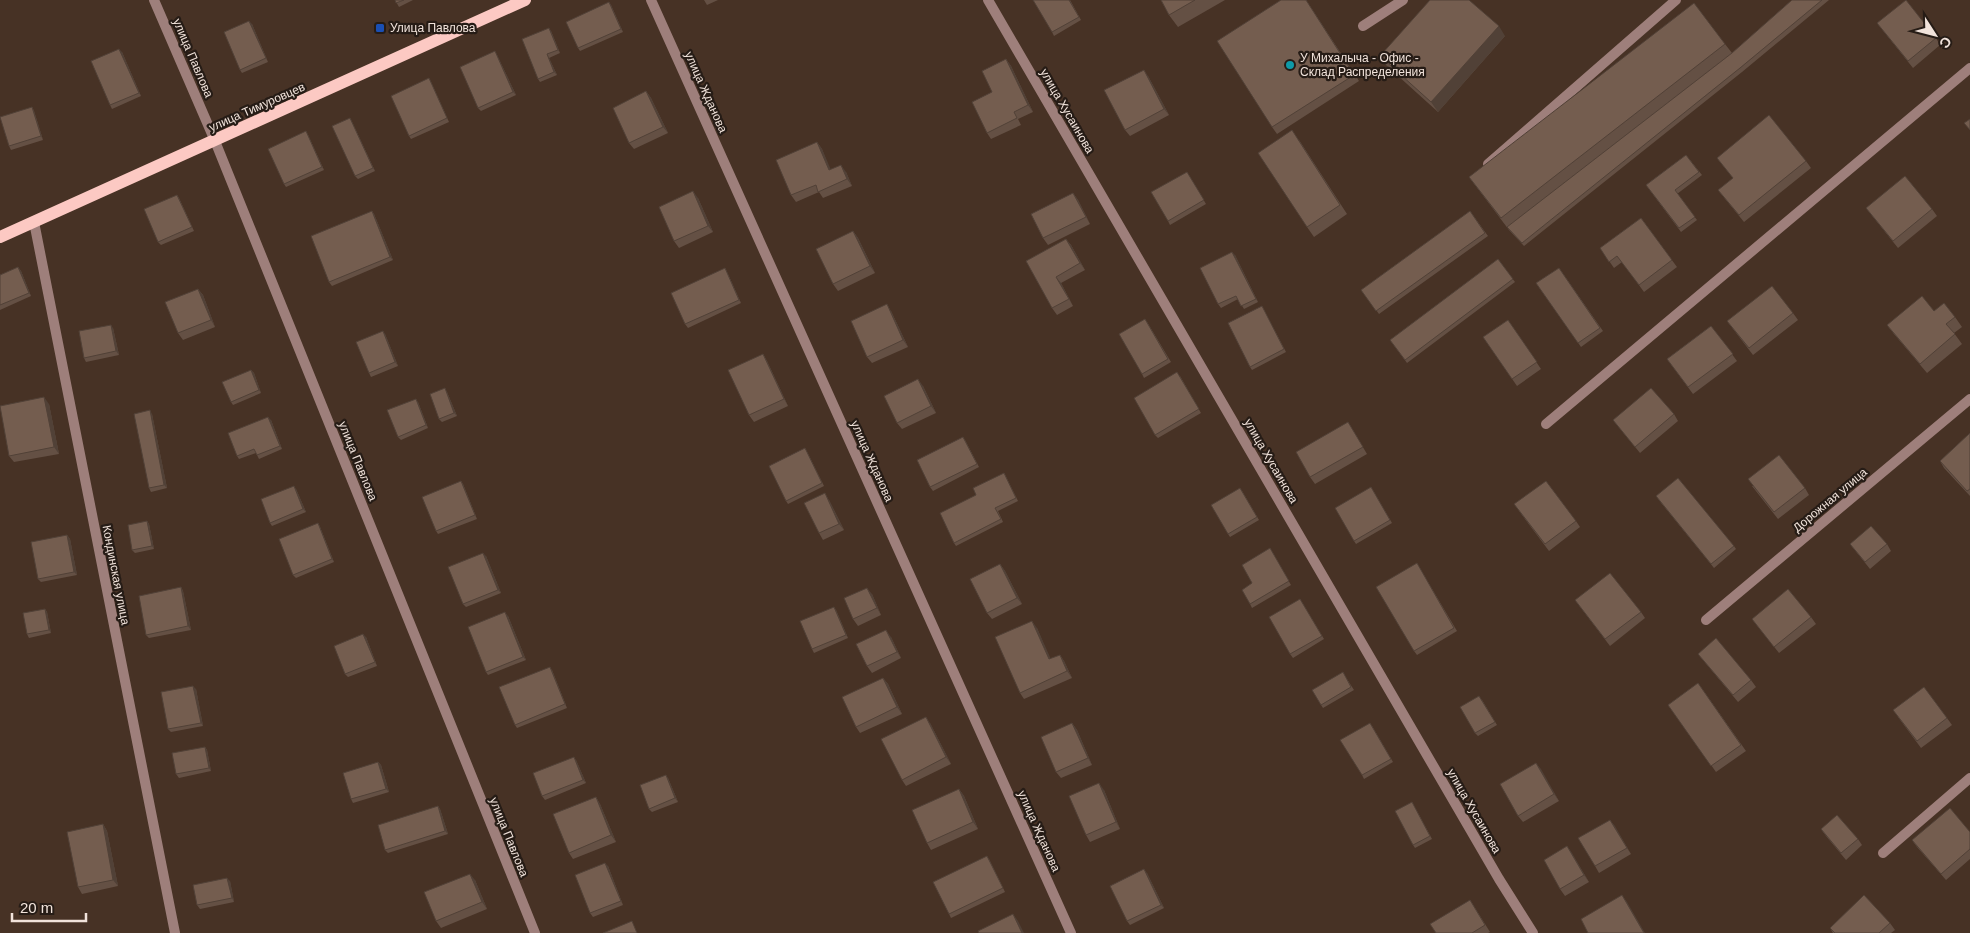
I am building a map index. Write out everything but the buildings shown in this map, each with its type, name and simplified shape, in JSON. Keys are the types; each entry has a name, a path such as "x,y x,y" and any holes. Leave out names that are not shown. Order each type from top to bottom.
{"main road":[{"name":"улица Тимуровцев","path":"0,237 525,0"}],"street":[{"name":"улица Павлова","path":"154,0 216,140 535,933"},
{"name":"улица Жданова","path":"651,0 1071,933"},
{"name":"улица Хусаинова","path":"988,0 1495,871 1533,933"},
{"path":"1363,26 1403,0"},
{"path":"1478,173 1676,0"},
{"path":"1546,424 1970,68"},
{"name":"Кондинская улица","path":"34,222 175,933"},
{"name":"Дорожная улица","path":"1706,620 1970,399"},
{"path":"1884,853 1970,778"}],"place":[{"name":"Улица Павлова","path":"380,28"},
{"name":"У Михалыча - Офис - Склад Распределения","path":"1290,65"}]}
